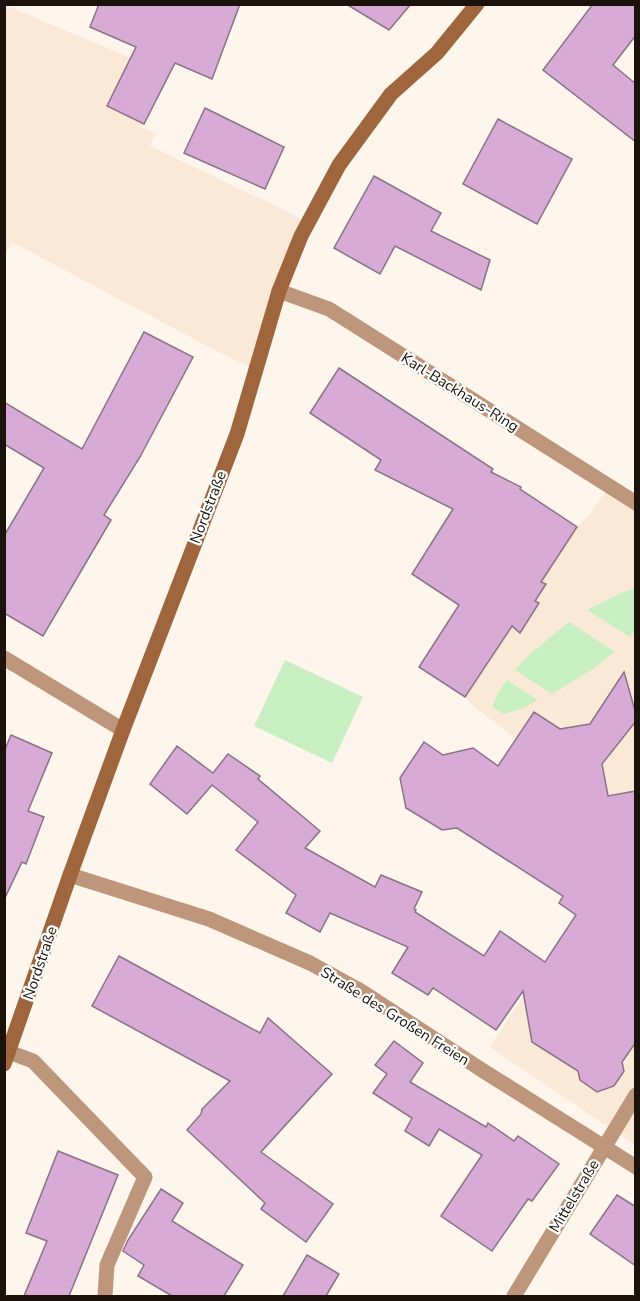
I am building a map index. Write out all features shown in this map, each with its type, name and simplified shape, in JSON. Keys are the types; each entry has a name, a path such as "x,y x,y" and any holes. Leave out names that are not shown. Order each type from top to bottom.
{"main road":[{"name":"Nordstraße","path":"7,1058 123,730 237,434 279,291 301,236 339,165 391,94 438,53 477,4"}],"street":[{"name":"Karl-Backhaus-Ring","path":"279,291 329,309 636,503"},
{"path":"4,658 123,730"},
{"name":"Straße des Großen Freien","path":"70,875 209,919 310,963 361,991 636,1167"},
{"name":"Nordstraße","path":"7,1058 33,1060 145,1177 107,1265 105,1296"},
{"name":"Mittelstraße","path":"514,1296 636,1095"}],"shaded area":[{"path":"5,5 169,74 143,127 156,134 150,146 308,223 256,369 222,354 12,242 5,254"},
{"path":"609,486 635,503 635,1145 490,1047 573,920 572,912 559,903 563,896 457,828 400,778 424,742 443,755 473,748 498,765 516,739 465,697 512,626 521,632 539,604 535,601 546,585 541,581 577,527 589,516"}],"green space":[{"path":"635,588 635,631 630,637 587,610 623,592"},
{"path":"569,622 615,652 593,669 552,694 515,670 530,654"},
{"path":"285,660 363,697 332,763 254,726"},
{"path":"507,680 538,700 521,709 504,714 492,707"}],"building":[{"path":"99,4 240,4 212,79 175,63 144,124 107,106 136,47 90,27"},
{"path":"346,4 411,4 389,30"},
{"path":"593,4 636,4 636,35 613,65 636,84 636,142 543,70"},
{"path":"205,108 284,147 265,189 184,153"},
{"path":"498,119 572,159 537,224 463,184"},
{"path":"374,176 441,213 431,231 490,260 481,290 395,246 380,274 334,248"},
{"path":"144,332 193,357 140,457 104,515 111,520 43,636 4,613 4,536 44,468 4,444 4,402 82,449"},
{"path":"339,368 493,469 491,472 521,487 520,489 577,527 541,582 546,584 535,601 539,603 520,633 512,626 465,697 419,667 459,605 412,574 453,509 375,470 381,460 310,413"},
{"path":"624,672 636,721 602,764 608,796 636,791 636,1042 622,1062 624,1071 614,1086 597,1092 580,1080 578,1071 532,1042 523,991 496,1030 433,988 428,995 392,973 408,947 330,913 320,932 286,913 296,895 236,850 258,822 212,785 187,814 150,784 177,746 213,773 228,754 260,776 258,779 320,831 305,848 375,887 381,875 422,892 414,909 415,912 484,956 500,931 545,962 576,915 559,903 563,896 457,828 442,830 406,808 400,778 424,742 443,755 473,748 498,766 534,712 560,729 590,724"},
{"path":"11,735 52,753 28,811 44,817 26,864 22,862 4,900 4,752"},
{"path":"119,956 260,1033 268,1018 332,1074 261,1152 333,1204 306,1242 261,1209 265,1203 187,1130 201,1114 202,1109 230,1081 92,1006"},
{"path":"394,1041 423,1063 410,1082 486,1127 488,1123 514,1141 518,1136 559,1164 532,1201 528,1199 492,1251 441,1216 482,1155 439,1129 429,1146 405,1131 412,1118 373,1093 387,1074 375,1065"},
{"path":"58,1151 118,1175 69,1296 24,1296 47,1241 26,1233"},
{"path":"161,1189 183,1203 172,1221 243,1265 224,1296 172,1296 138,1276 144,1265 123,1251"},
{"path":"617,1195 636,1207 636,1266 590,1234"},
{"path":"307,1255 339,1274 326,1296 283,1296"}]}
